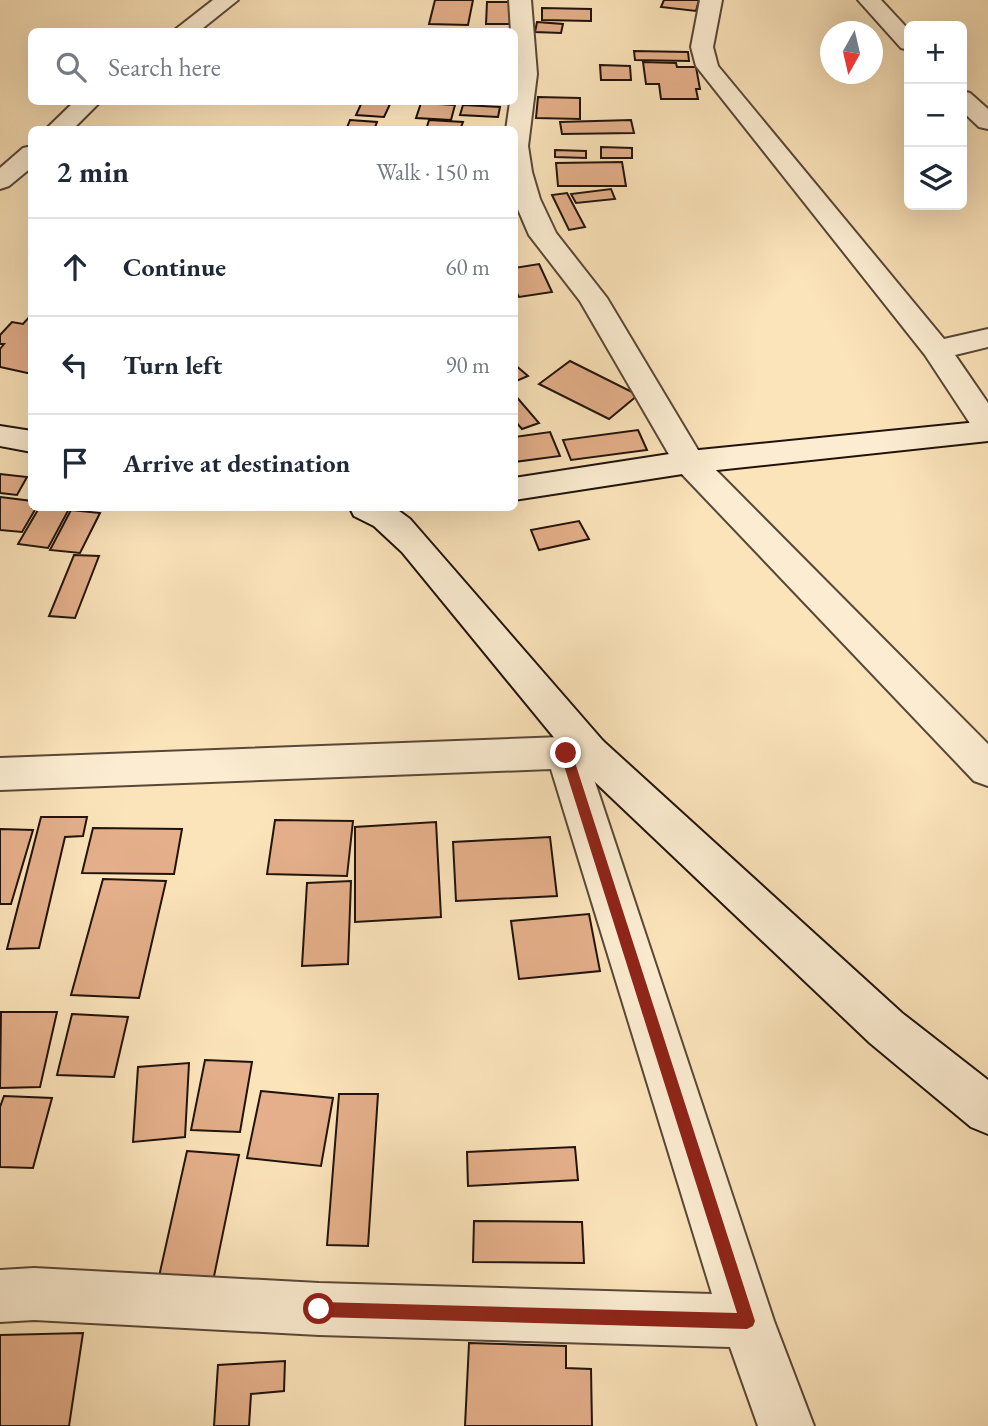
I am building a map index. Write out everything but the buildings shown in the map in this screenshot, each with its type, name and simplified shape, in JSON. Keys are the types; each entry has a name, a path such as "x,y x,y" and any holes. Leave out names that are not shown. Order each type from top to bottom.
{"street":[{"path":"188,28 227,0"},
{"path":"518,130 525,74 520,0"},
{"path":"518,488 689,462 988,429 937,350 738,102 706,68 700,44 711,0"},
{"path":"869,0 904,38"},
{"path":"967,103 988,122"},
{"path":"61,126 85,105"},
{"path":"0,181 28,156"},
{"path":"518,163 527,199 543,234 593,299 689,462 988,771"},
{"path":"937,350 988,338"},
{"path":"0,436 28,441"},
{"path":"381,511 414,543 578,752 886,1028 988,1110"},
{"path":"0,774 578,752"},
{"path":"578,752 747,1321 786,1426"},
{"path":"0,1296 34,1294 319,1309 747,1321"}],"route":[{"path":"319,1309 747,1321 566,753"}]}
